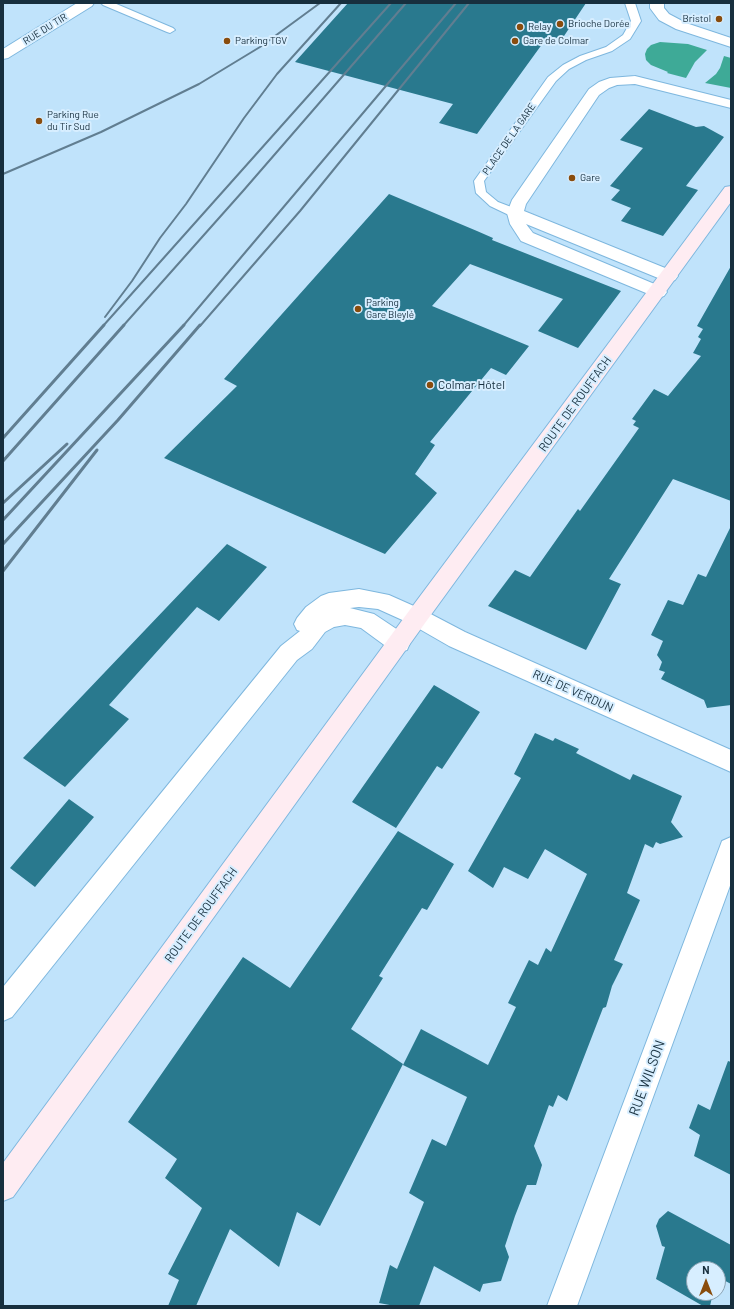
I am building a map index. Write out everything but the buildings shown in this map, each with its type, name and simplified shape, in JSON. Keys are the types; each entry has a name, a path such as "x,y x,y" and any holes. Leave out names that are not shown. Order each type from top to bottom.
{"main road":[{"name":"ROUTE DE ROUFFACH","path":"3,1187 417,617 670,276 731,191"}],"street":[{"name":"RUE DU TIR","path":"3,55 87,3"},
{"path":"657,3 657,8 664,17 681,26 731,43"},
{"name":"RUE DU TIR","path":"23,27 37,19"},
{"path":"658,292 527,237 518,224 515,213 518,204 594,92 604,85 615,81 635,80 731,104"},
{"name":"PLACE DE LA GARE","path":"515,213 670,276"},
{"path":"3,1008 289,653 304,642 317,626 330,619 360,598 381,601 417,617"},
{"path":"344,608 366,620 399,643"},
{"name":"RUE DE VERDUN","path":"417,617 457,639 731,761"},
{"name":"RUE WILSON","path":"562,1306 731,849"}],"lane":[{"path":"106,3 170,30"},
{"name":"PLACE DE LA GARE","path":"515,213 494,204 481,192 479,182 552,79 566,67 583,58 609,49 627,37 636,21 630,3"}],"shaded area":[{"path":"660,42 688,44 707,50 695,62 686,78 667,73 668,72 651,65 646,60 645,54 647,49 651,45"},
{"path":"724,56 731,58 731,88 705,83 716,74 720,68"}],"railway":[{"path":"3,174 101,132 199,84 260,47 320,3"},
{"path":"105,317 132,281 160,238 186,204 244,118 277,74 341,3"},
{"path":"103,326 391,3"},
{"path":"123,326 243,191 406,3"},
{"path":"183,326 456,3"},
{"path":"200,326 300,211 469,3"},
{"path":"3,438 104,325"},
{"path":"3,461 124,325"},
{"path":"3,520 184,325"},
{"path":"3,544 118,420 200,325"},
{"path":"3,503 67,444"},
{"path":"3,571 97,450"}],"place":[{"name":"Bristol","path":"719,19"},
{"name":"Brioche Dorée","path":"560,24"},
{"name":"Relay","path":"520,27"},
{"name":"Parking TGV","path":"227,41"},
{"name":"Gare de Colmar","path":"515,41"},
{"name":"Parking Rue du Tir Sud","path":"39,121"},
{"name":"Gare","path":"572,178"},
{"name":"Parking Gare Bleylé","path":"358,309"},
{"name":"Colmar Hôtel","path":"430,385"}]}
